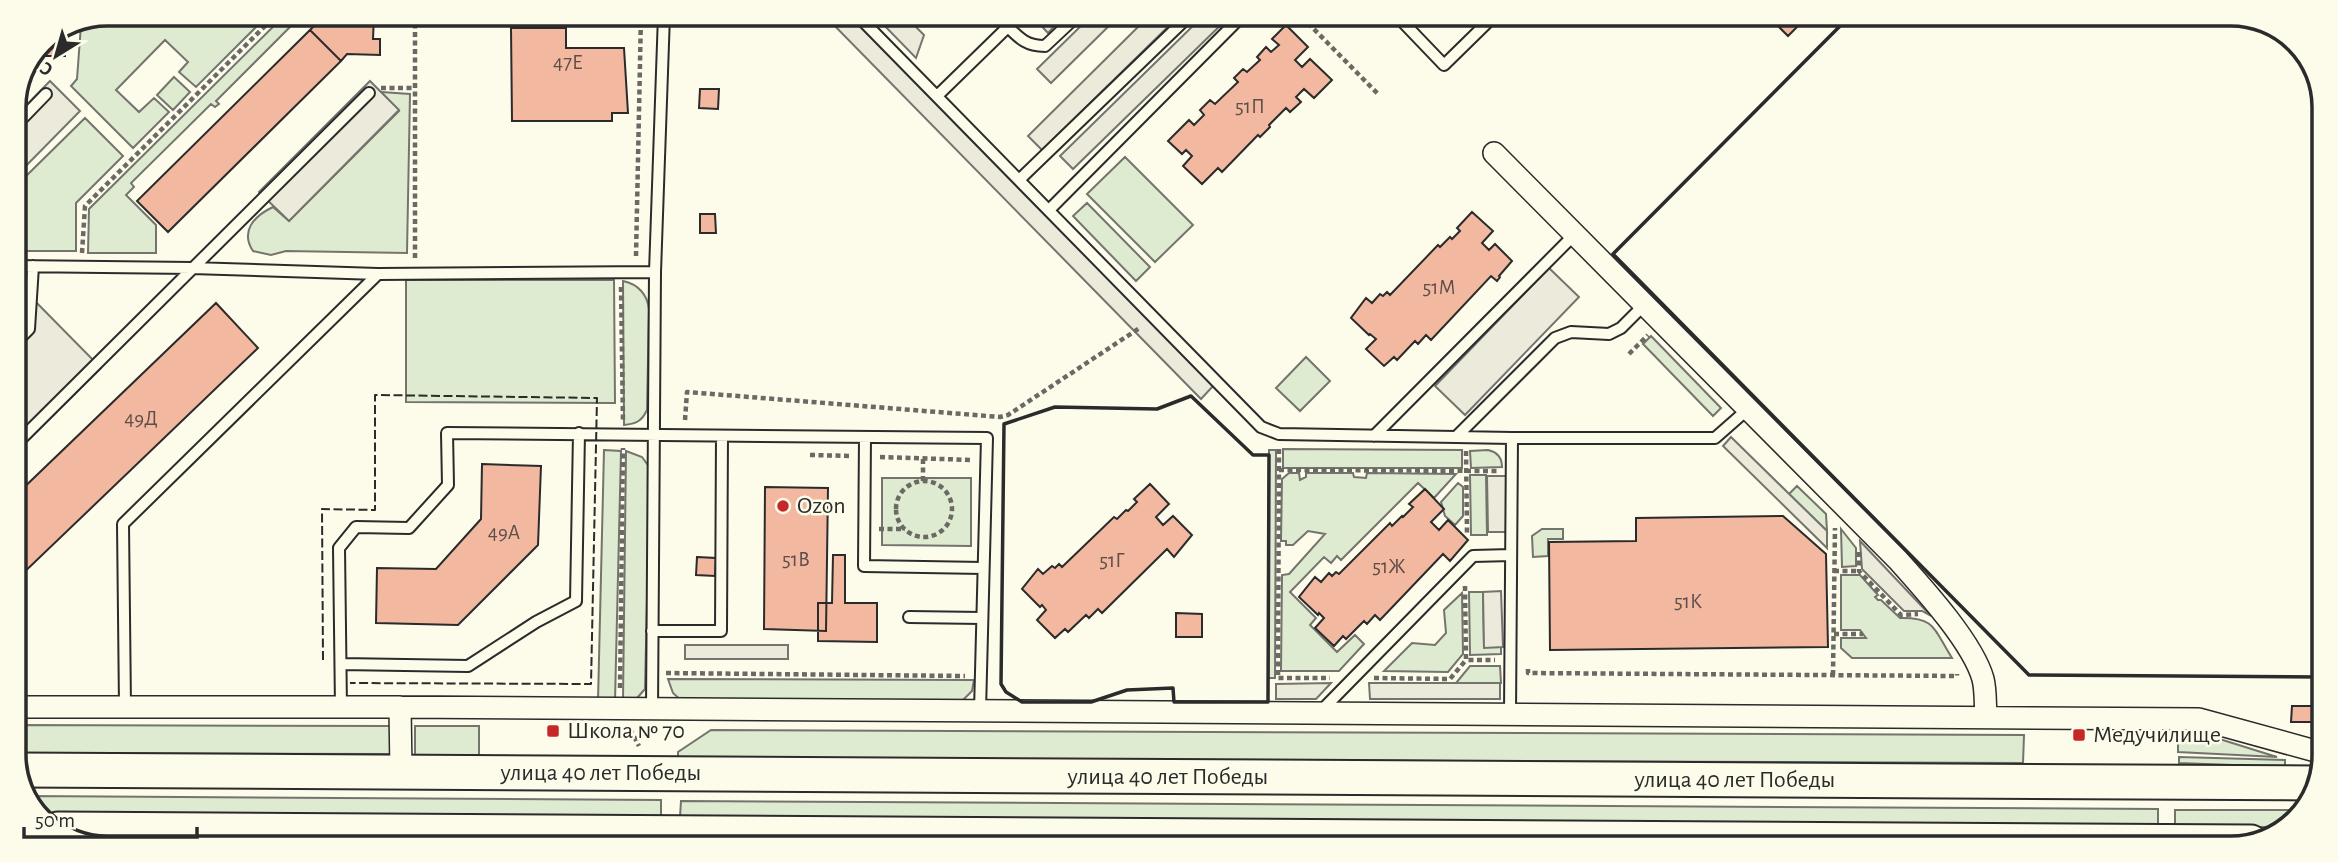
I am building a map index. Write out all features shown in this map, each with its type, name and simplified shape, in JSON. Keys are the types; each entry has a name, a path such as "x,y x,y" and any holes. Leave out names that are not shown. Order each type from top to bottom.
{"main road":[{"name":"улица 40 лет Победы","path":"28,770 2306,783"},
{"path":"79,830 1154,836"}],"street":[{"path":"1494,153 1898,560 1932,599 1972,654 1983,680 1986,718"},
{"path":"26,707 400,707 2199,719 2312,750"},
{"path":"400,707 401,772"}],"lane":[{"path":"652,710 655,272 664,26"},
{"path":"868,26 1261,427 1279,434 1715,438 1748,409"},
{"path":"937,96 1009,27 1023,42 1045,46 1066,26"},
{"path":"1020,179 1179,26"},
{"path":"1050,209 1232,26"},
{"path":"1407,26 1444,65 1484,26"},
{"path":"26,434 369,93"},
{"path":"26,115 46,94"},
{"path":"1374,436 1575,234"},
{"path":"26,266 378,274 655,272"},
{"path":"26,332 29,329 33,266"},
{"path":"125,708 123,524 378,274"},
{"path":"1456,437 1555,338 1571,332 1609,334 1621,328 1644,304"},
{"path":"341,708 339,548 356,527 409,528 448,485 447,433 579,433 987,438 980,711"},
{"path":"341,664 468,666 536,622 576,601 579,433"},
{"path":"652,631 721,631 722,436"},
{"path":"865,437 864,566 983,568"},
{"path":"1510,714 1512,438"},
{"path":"1318,713 1473,556 1511,555"},
{"path":"909,617 982,618"}],"path":[{"path":"95,256 82,256 85,206 264,26"},
{"path":"415,26 415,258 428,258"},
{"path":"639,746 620,709 623,435 621,261 636,262 641,26"},
{"path":"1311,26 1379,94"},
{"path":"369,93 384,86 415,88"},
{"path":"683,435 687,391 1009,415 1156,317"},
{"path":"1629,354 1650,332"},
{"path":"1278,678 1279,449"},
{"path":"1466,450 1467,534"},
{"path":"923,458 923,481"},
{"path":"1279,470 1512,471"},
{"path":"864,528 905,529 919,536 930,536 949,522 952,511 950,499 944,489 923,481 912,483 902,491 896,512 905,529"},
{"path":"1833,675 1835,516"},
{"path":"1858,543 1859,571 1901,615 1922,615"},
{"path":"1465,564 1466,660 1510,659"},
{"path":"1834,571 1859,571"},
{"path":"1834,634 1863,634"},
{"path":"1528,660 1528,673 1957,676 1956,667"},
{"path":"652,673 973,676"}],"green space":[{"path":"107,26 257,26 196,87 179,72 188,62 165,40 116,90 139,112 154,98 169,112 133,148 71,86 77,79 81,31"},
{"path":"274,26 291,26 216,101 219,104 215,107 211,104 131,183 134,187 126,195 156,225 156,253 88,253 89,209"},
{"path":"174,77 190,92 173,110 157,95"},
{"path":"381,92 410,94 407,253 286,251 271,255 253,251 249,244 249,231 260,215 273,207 289,221 399,111"},
{"path":"85,118 123,156 76,203 76,251 26,251 26,176"},
{"path":"1125,157 1193,225 1155,262 1087,194"},
{"path":"1087,203 1150,267 1136,281 1073,216"},
{"path":"406,280 614,280 615,403 406,402"},
{"path":"623,281 641,291 649,310 647,410 638,421 624,425"},
{"path":"1651,336 1721,408 1713,416 1643,344"},
{"path":"1306,357 1330,381 1300,411 1276,388"},
{"path":"1283,449 1462,450 1462,468 1283,468"},
{"path":"604,450 621,451 615,701 598,701"},
{"path":"1269,450 1276,450 1275,678 1268,678"},
{"path":"1488,450 1498,456 1502,467 1471,468 1470,451"},
{"path":"626,451 642,457 650,468 645,689 637,698 623,701"},
{"path":"1289,473 1299,473 1300,480 1306,477 1306,473 1353,473 1354,477 1366,478 1367,473 1456,474 1434,498 1418,483 1341,560 1337,556 1331,563 1324,557 1290,592 1316,618 1310,625 1337,652 1355,635 1364,644 1339,671 1281,671 1282,575 1289,574 1325,534 1308,531 1293,545 1286,545 1286,541 1281,541 1282,479"},
{"path":"1470,475 1486,475 1487,535 1471,535"},
{"path":"882,478 971,478 971,546 882,545"},
{"path":"1458,483 1463,487 1463,516 1455,525 1445,516 1441,502"},
{"path":"1797,486 1826,514 1827,531 1789,494"},
{"path":"1542,529 1563,529 1563,539 1548,539 1548,556 1533,557 1532,536"},
{"path":"1841,529 1856,548 1856,566 1842,567"},
{"path":"1841,575 1860,575 1878,595 1875,597 1900,618 1912,618 1928,623 1952,658 1852,658 1841,648 1841,638 1866,638 1860,630 1841,630"},
{"path":"1469,592 1483,592 1484,647 1501,647 1501,654 1470,655"},
{"path":"1462,593 1463,654 1448,672 1384,671 1412,643 1435,645 1446,633 1444,610"},
{"path":"1470,666 1500,666 1501,683 1456,683"},
{"path":"668,679 974,680 972,691 962,701 683,702 673,693"},
{"path":"26,725 393,726 392,754 26,753"},
{"path":"415,726 479,726 479,755 415,755"},
{"path":"711,730 2024,735 2023,763 678,758 678,752"},
{"path":"2178,734 2210,736 2277,757 2178,752"},
{"path":"2179,757 2285,760 2285,767 2179,763"},
{"path":"38,796 661,800 661,819 54,815"},
{"path":"681,801 2158,809 2158,826 680,817"},
{"path":"2175,810 2290,810 2267,827 2175,827"}],"shaded area":[{"path":"835,26 862,26 1214,385 1201,399"},
{"path":"885,26 915,26 924,35 916,58"},
{"path":"1041,26 1055,26 1048,33"},
{"path":"1081,26 1109,26 1051,83 1037,69"},
{"path":"1139,26 1169,26 1042,150 1028,136"},
{"path":"1193,26 1220,26 1073,169 1060,156"},
{"path":"50,81 80,111 26,166 26,107"},
{"path":"370,81 399,110 289,221 259,192"},
{"path":"1549,268 1579,297 1465,415 1435,386"},
{"path":"26,292 101,368 26,442"},
{"path":"1731,437 1827,531 1827,548 1723,446"},
{"path":"1487,476 1506,476 1506,532 1488,532"},
{"path":"1860,541 1931,616 1922,611 1904,611 1862,569"},
{"path":"1501,591 1503,647 1484,648 1483,592"},
{"path":"685,645 788,645 788,659 685,659"},
{"path":"1331,683 1316,699 1276,699 1276,684"},
{"path":"1369,683 1500,683 1500,699 1370,699"}],"building":[{"path":"314,26 374,26 373,39 380,39 380,55 347,54 341,61 310,30"},
{"path":"1287,26 1308,47 1295,60 1302,67 1310,59 1332,80 1314,98 1304,89 1296,97 1301,102 1290,112 1286,108 1260,137 1258,135 1222,172 1218,168 1202,184 1183,166 1192,156 1186,150 1182,154 1168,141 1189,120 1194,125 1204,115 1200,110 1210,100 1215,104 1238,82 1234,78 1243,69 1247,72 1260,60 1257,57 1266,47 1271,52 1279,45 1272,39"},
{"path":"1778,26 1798,26 1788,36"},
{"path":"511,28 566,28 566,48 624,48 628,113 612,113 612,121 512,121"},
{"path":"310,30 341,61 168,232 137,201"},
{"path":"64,39 65,56 45,56"},
{"path":"700,89 719,89 718,109 699,108"},
{"path":"1472,212 1493,231 1482,243 1489,250 1495,244 1512,261 1497,281 1491,276 1431,340 1426,335 1418,344 1415,341 1397,360 1394,357 1384,366 1366,349 1376,339 1351,318 1366,298 1372,303 1380,294 1383,296 1387,292 1390,295 1438,245 1440,247 1460,231 1457,228"},
{"path":"700,214 715,214 716,233 700,233"},
{"path":"216,303 258,348 26,570 26,485"},
{"path":"482,464 541,466 538,545 458,625 376,623 377,568 436,569 481,519"},
{"path":"1150,484 1169,504 1156,517 1163,525 1173,516 1192,535 1174,557 1167,549 1102,613 1098,609 1089,618 1086,615 1068,632 1065,629 1055,638 1037,620 1046,610 1022,589 1038,569 1043,574 1052,566 1055,568 1059,564 1062,567 1114,517 1117,519 1128,511 1137,502 1134,499"},
{"path":"765,487 828,488 826,631 764,629"},
{"path":"1425,489 1444,509 1431,522 1439,530 1448,520 1468,540 1450,561 1443,554 1380,620 1375,615 1367,624 1364,621 1346,639 1343,636 1334,646 1315,628 1324,618 1299,597 1315,577 1321,582 1329,573 1332,576 1336,572 1339,574 1390,523 1392,526 1403,517 1413,507 1409,504"},
{"path":"1783,516 1826,554 1828,647 1550,650 1549,542 1636,541 1636,518"},
{"path":"833,555 845,555 845,603 877,603 877,642 818,641 818,603 832,603"},
{"path":"697,557 716,558 715,576 696,575"},
{"path":"1176,613 1202,614 1202,637 1176,637"},
{"path":"2292,706 2312,706 2312,722 2291,722"}],"fence":[{"path":"323,660 322,509 375,510 375,395 597,398 591,684 350,683"}],"wall":[{"path":"1840,26 1613,254 2029,675 2312,677"},
{"path":"1191,396 1253,455 1269,455 1268,702 1174,702 1173,688 1127,690 1091,702 1022,702 1006,692 1001,684 1004,424 1055,407 1157,409 1191,396"}],"place":[{"name":"Ozon","path":"783,506"},
{"name":"Школа № 70","path":"553,731"},
{"name":"Медучилище","path":"2079,735"}]}
